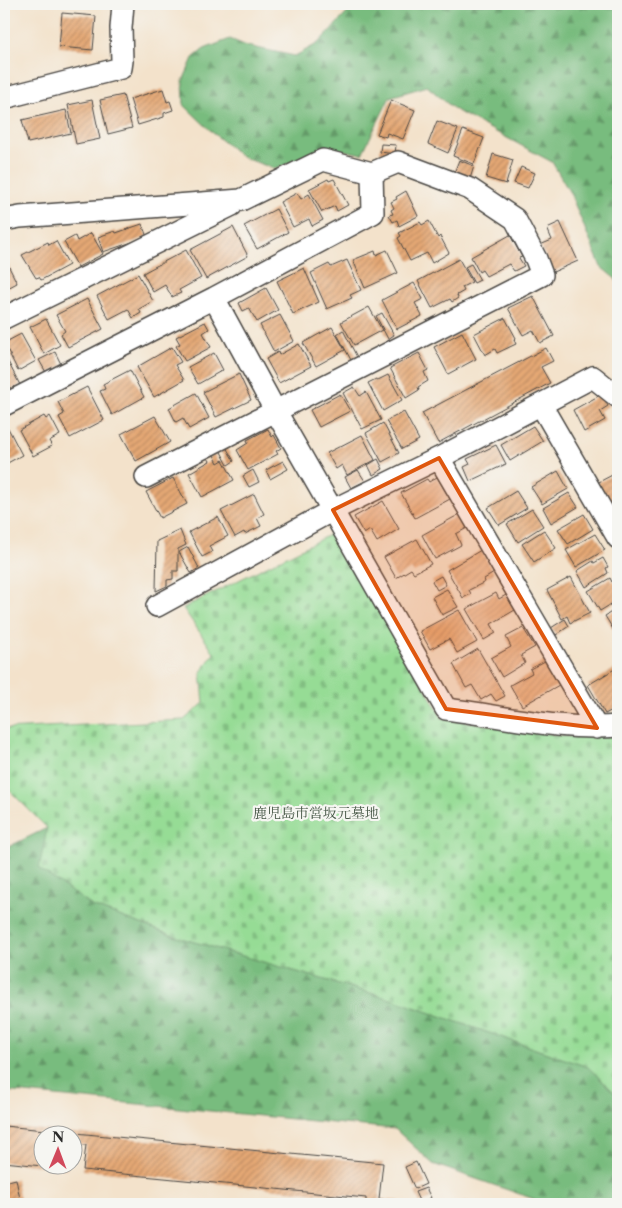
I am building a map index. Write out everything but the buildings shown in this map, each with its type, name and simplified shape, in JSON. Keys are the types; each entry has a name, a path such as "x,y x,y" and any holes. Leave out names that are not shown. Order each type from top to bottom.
{"street":[{"path":"4,98 121,68 123,4"},
{"path":"4,318 323,160 372,173 398,162 470,189 515,219 536,259 542,275 146,477"},
{"path":"4,405 214,298 373,213 372,173"},
{"path":"4,220 20,217 241,200"},
{"path":"214,298 446,709 568,726 597,728 618,726"},
{"path":"157,606 333,510 439,458 593,377 618,397"},
{"path":"541,405 618,538"},
{"path":"439,458 597,728"}],"highlighted area":[{"path":"439,458 597,728 446,709 333,510"}],"green space":[{"path":"358,4 618,4 618,281 601,267 570,193 552,162 455,110 427,86 390,97 362,154 328,147 275,169 242,157 184,105 183,81 193,58 204,49 230,39 247,46 295,56 317,44"},
{"name":"鹿児島市営坂元墓地","path":"337,531 442,718 572,737 618,736 618,1096 588,1067 391,999 174,936 92,906 39,869 47,828 4,785 4,729 184,720 204,703 201,672 214,653 183,608"},
{"path":"47,828 92,906 174,936 391,999 588,1067 618,1096 618,1204 535,1204 534,1199 433,1164 395,1129 4,1091 4,851 6,848"}]}
